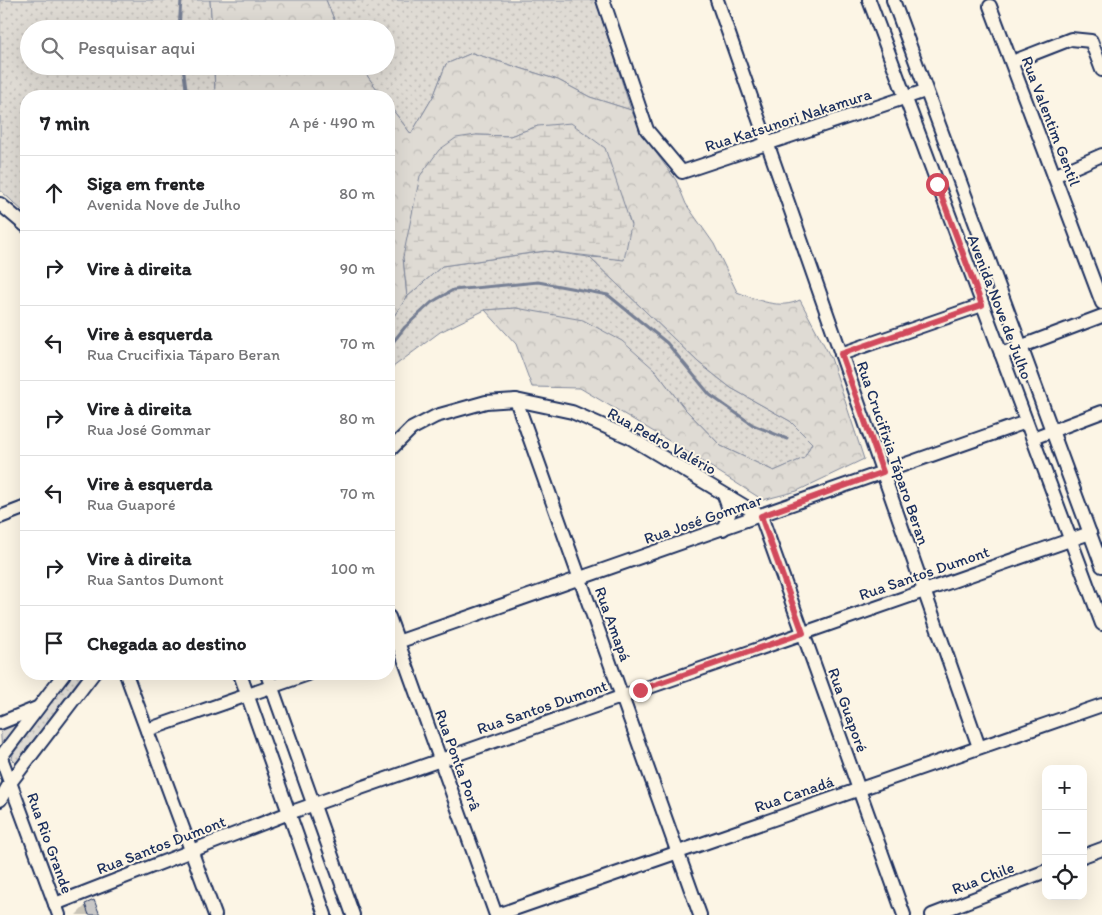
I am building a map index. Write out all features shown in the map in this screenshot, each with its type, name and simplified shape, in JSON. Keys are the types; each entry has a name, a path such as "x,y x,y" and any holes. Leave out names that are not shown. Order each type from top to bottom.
{"street":[{"name":"Rua Katsunori Nakamura","path":"603,0 647,130 682,172 925,91"},
{"name":"Rua Crucifixia Táparo Beran","path":"718,0 979,747"},
{"name":"Avenida Nove de Julho","path":"869,0 1102,624"},
{"name":"Avenida Nove de Julho","path":"893,0 925,91 1102,566"},
{"name":"Rua Valentim Gentil","path":"990,6 1102,303"},
{"path":"1012,62 1071,39 1091,42 1102,70"},
{"path":"1054,176 1102,155"},
{"path":"0,204 20,221"},
{"path":"841,354 982,305"},
{"path":"1000,354 1102,316"},
{"name":"Rua Pedro Valério","path":"395,445 411,429 436,416 486,402 516,400 572,412 621,434 761,516"},
{"name":"Rua Amapá","path":"516,400 700,915"},
{"path":"1033,438 1102,412"},
{"name":"Rua José Gommar","path":"395,643 1026,422"},
{"name":"Rua Pedro Valério","path":"723,529 730,512 724,494"},
{"path":"0,517 20,509"},
{"name":"Rua Guaporé","path":"761,516 904,915"},
{"name":"Rua Santos Dumont","path":"57,910 191,851 289,813 1090,533"},
{"name":"Rua Ponta Porâ","path":"395,649 440,760 496,915"},
{"path":"0,756 59,680"},
{"path":"0,800 10,783 88,680"},
{"path":"128,680 215,915"},
{"path":"242,680 325,915"},
{"path":"269,680 353,915"},
{"path":"146,730 291,680"},
{"name":"Rua Canadá","path":"496,915 1102,705"},
{"path":"0,723 37,708"},
{"name":"Rua Rio Grande","path":"0,756 57,910"},
{"path":"1086,855 1102,849"},
{"name":"Rua Chile","path":"932,915 1042,873"}],"green space":[{"path":"0,0 210,0 211,20 20,20 20,75 214,75 215,90 20,90 20,208 0,190"},
{"path":"210,0 326,0 334,20 211,20"},
{"path":"326,0 596,0 631,110 590,97 558,80 472,53 446,64 434,95 411,134 395,113 395,90 378,90 367,75 395,75 395,20 334,20"},
{"path":"472,53 558,80 590,97 631,110 645,138 676,180 686,204 714,244 737,292 768,303 784,304 800,300 831,358 864,459 797,491 763,500 681,448 580,388 532,387 516,344 485,310 516,308 583,320 622,341 655,370 684,408 721,446 774,471 804,458 812,443 790,421 731,388 698,362 589,257 623,259 538,126 510,136 476,135 403,257 407,297 395,314 395,113 411,134 434,95 446,64"},
{"path":"214,75 367,75 378,90 215,90"},
{"path":"571,123 605,148 631,225 624,260 545,251 442,266 407,297 403,257 420,176 439,150 456,138 476,135 510,136 538,126"},
{"path":"546,251 589,257 698,362 731,388 790,421 812,443 805,458 774,471 721,446 684,408 655,370 516,308 485,310 440,332 395,366 395,314 407,297 442,266"},
{"path":"68,680 78,680 16,763 12,759 13,754"},
{"path":"29,713 2,751 0,725"}],"building":[{"path":"94,900 100,915 89,915 85,904"}],"waterway":[{"path":"180,20 181,0"},
{"path":"184,75 186,90"},
{"path":"395,340 405,327 432,302 453,290 538,282 608,295 667,343 710,395 753,425 787,439"}],"route":[{"path":"640,690 803,633 761,516 883,472 841,354 982,305 937,184"}]}
